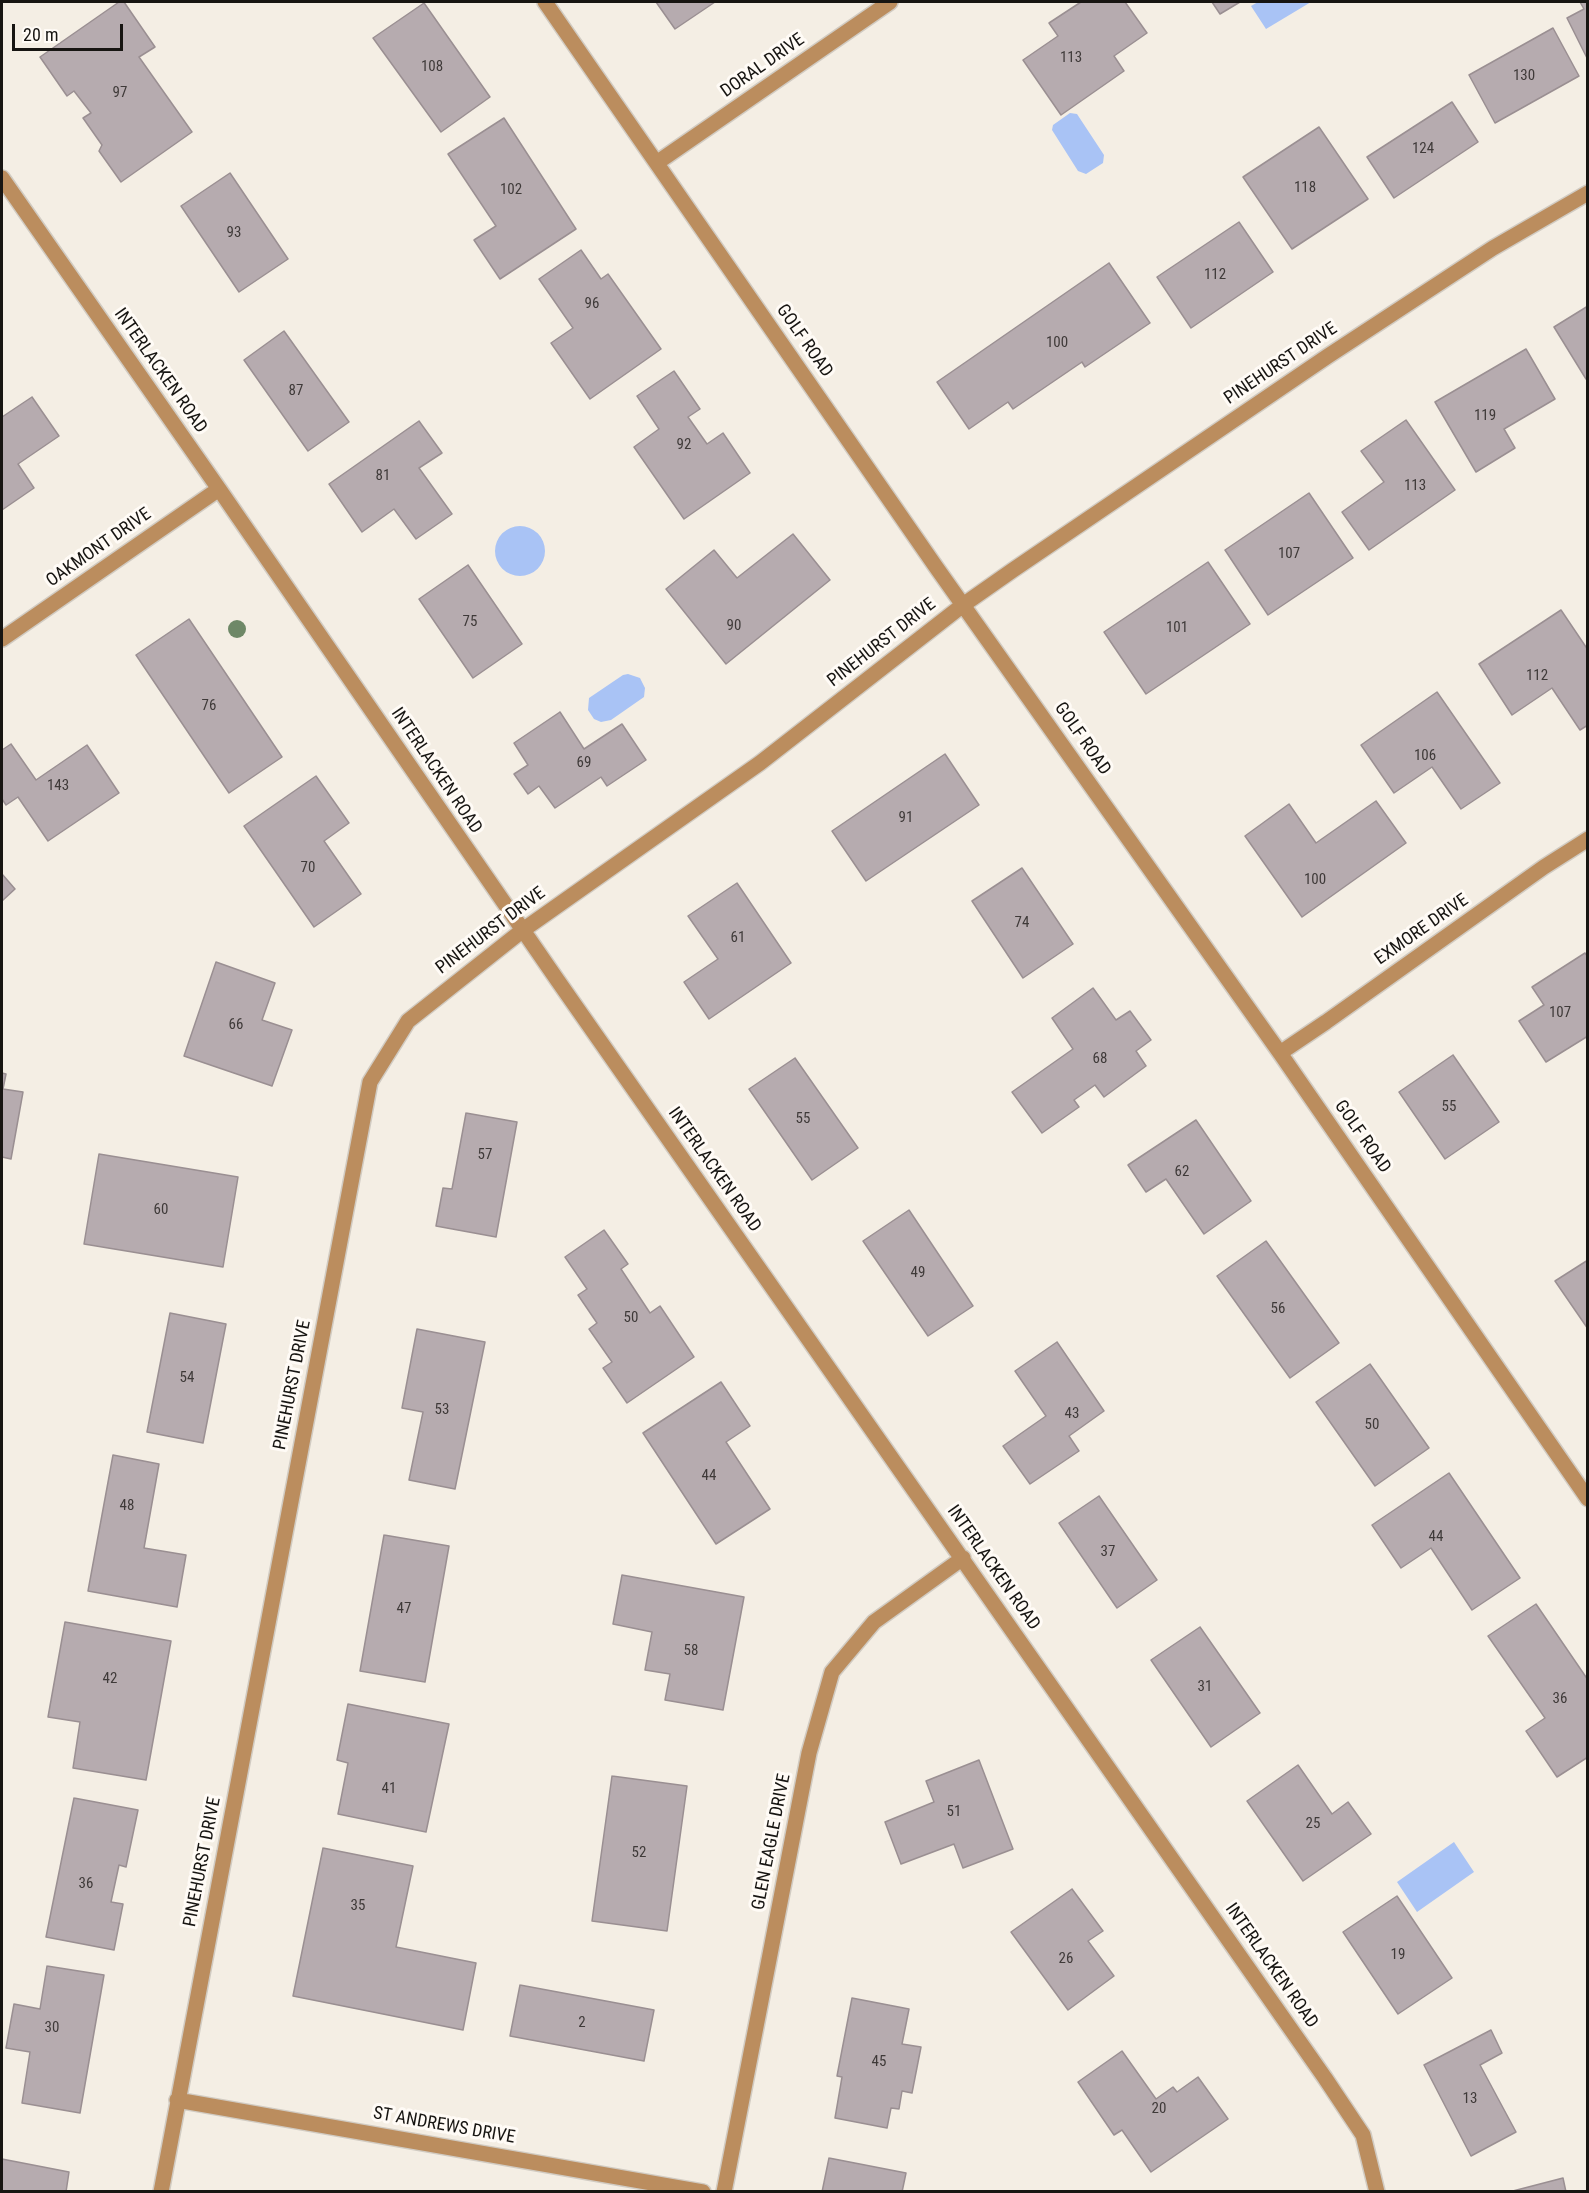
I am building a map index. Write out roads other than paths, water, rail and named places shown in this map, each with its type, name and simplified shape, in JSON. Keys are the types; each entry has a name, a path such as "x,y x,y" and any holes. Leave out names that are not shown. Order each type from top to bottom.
{"street":[{"name":"GOLF ROAD","path":"545,2 963,605 1280,1053 1587,1499"},
{"name":"DORAL DRIVE","path":"658,162 890,2"},
{"name":"INTERLACKEN ROAD","path":"2,178 523,930 1246,1962 1364,2135 1377,2192"},
{"name":"PINEHURST DRIVE","path":"161,2192 370,1082 408,1021 523,930 760,764 963,605 1328,356 1493,248 1587,193"},
{"name":"OAKMONT DRIVE","path":"2,639 219,489"},
{"name":"EXMORE DRIVE","path":"1280,1053 1587,839"},
{"name":"GLEN EAGLE DRIVE","path":"724,2192 809,1753 832,1672 874,1622 963,1558"},
{"name":"ST ANDREWS DRIVE","path":"177,2100 703,2192"}],"water":[{"path":"1258,2 1311,2 1266,29 1251,6"},
{"path":"1070,113 1077,114 1104,155 1103,163 1086,174 1078,171 1052,130 1053,125"},
{"path":"520,526 538,533 545,551 538,569 520,576 502,569 495,551 502,533"},
{"path":"628,674 640,678 645,688 644,697 611,720 601,722 594,719 588,710 589,698"},
{"path":"1454,1842 1474,1872 1417,1912 1397,1882"}]}
